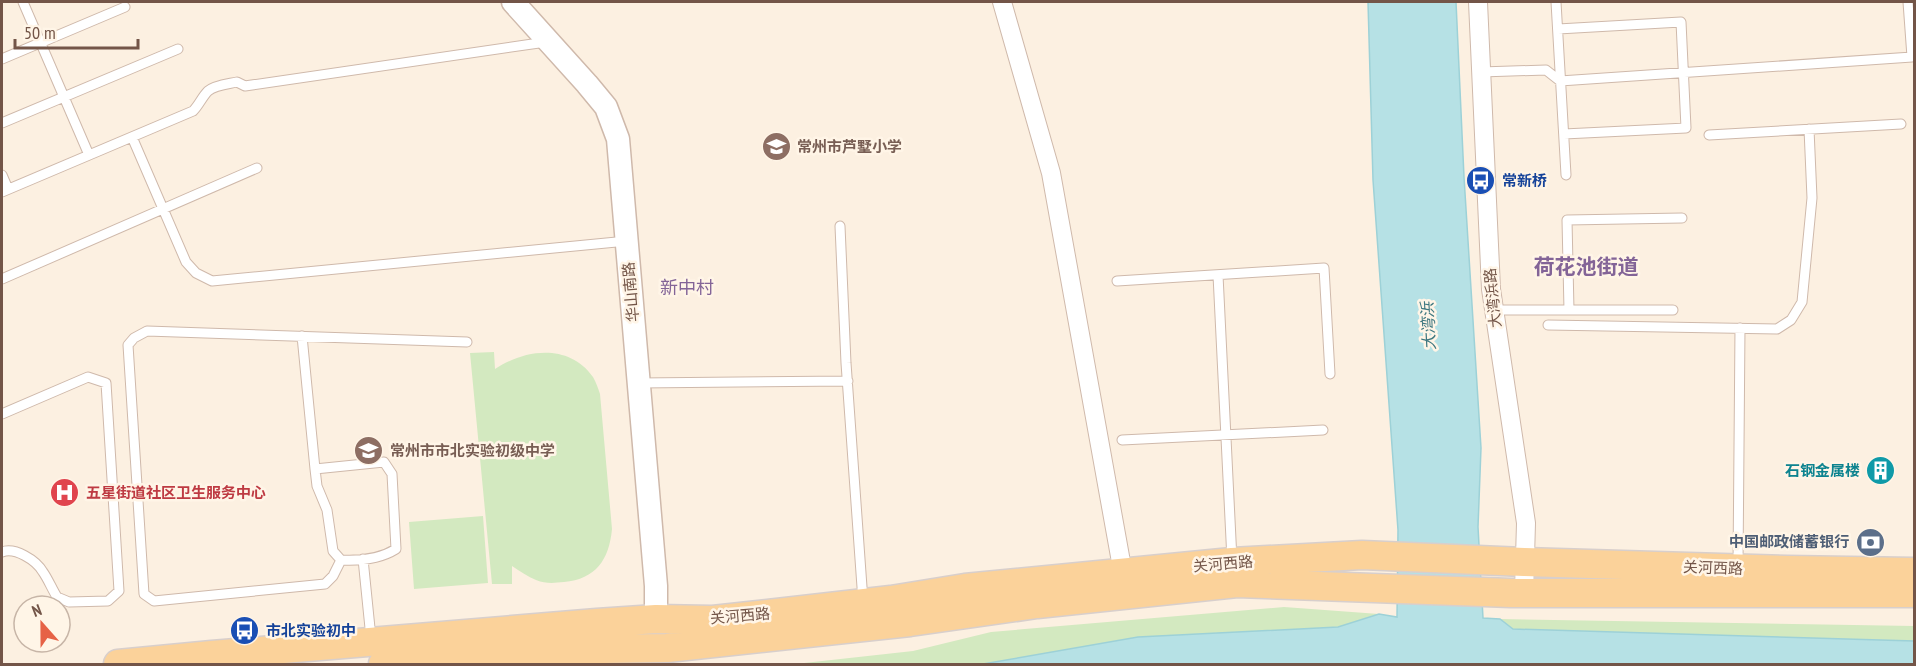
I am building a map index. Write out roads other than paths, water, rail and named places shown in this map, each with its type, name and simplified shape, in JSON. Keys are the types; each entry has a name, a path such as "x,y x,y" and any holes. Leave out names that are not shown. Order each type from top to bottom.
{"main road":[{"name":"关河西路","path":"377,653 656,619 713,620 863,603 966,588 1232,562 1362,555 1914,572"},
{"name":"关河西路","path":"118,664 377,653 667,648 910,622 1037,604 1237,584 1518,592 1914,593"}],"street":[{"name":"华山南路","path":"513,2 606,107 618,139 656,586 656,619"},
{"path":"1002,2 1051,173 1123,573"},
{"name":"大湾浜路","path":"1478,2 1491,289 1526,522 1517,561 1518,592"}],"lane":[{"path":"23,2 89,155"},
{"path":"1556,2 1566,175"},
{"path":"1481,72 1546,70 1560,81 1912,57 1908,2"},
{"path":"2,59 125,7"},
{"path":"1558,29 1681,22 1686,128 1564,135"},
{"path":"2,175 5,190 193,111 208,91 237,82 245,86 549,42"},
{"path":"2,123 178,49"},
{"path":"1709,135 1901,124"},
{"path":"1548,325 1777,329 1791,320 1802,302 1812,198 1809,129"},
{"path":"132,137 186,262 196,273 212,281 627,241"},
{"path":"2,279 257,168"},
{"path":"1569,310 1567,220 1682,218"},
{"path":"840,226 863,603"},
{"path":"1117,281 1324,268 1330,374"},
{"path":"1218,274 1232,562"},
{"path":"1494,310 1673,310"},
{"path":"1738,568 1740,328"},
{"path":"341,560 333,576 325,584 154,601 144,594 128,345 134,338 147,331 467,342"},
{"path":"302,336 315,469 318,486 327,510 333,551 341,560"},
{"path":"2,414 88,377 106,383 119,591 108,601 69,602 57,597 37,564 18,553 6,550 2,552"},
{"path":"639,383 848,381"},
{"path":"1122,440 1323,430"},
{"path":"315,469 384,462 392,474 396,549 386,556 341,560"},
{"path":"363,559 377,653"}],"water":[{"name":"大湾浜","path":"1368,2 1456,2 1464,177 1481,448 1478,527 1483,618 1500,619 1513,629 1914,641 1914,664 983,664 1138,637 1338,627 1379,614 1397,617 1398,530 1373,180"}],"place":[{"name":"常州市芦墅小学","path":"776,147"},
{"name":"常新桥","path":"1481,181"},
{"name":"常州市市北实验初级中学","path":"369,451"},
{"name":"石钢金属楼","path":"1881,471"},
{"name":"五星街道社区卫生服务中心","path":"65,493"},
{"name":"中国邮政储蓄银行","path":"1870,542"},
{"name":"市北实验初中","path":"245,631"}],"district":[{"name":"荷花池街道","path":"1586,267"},
{"name":"新中村","path":"687,288"}]}
